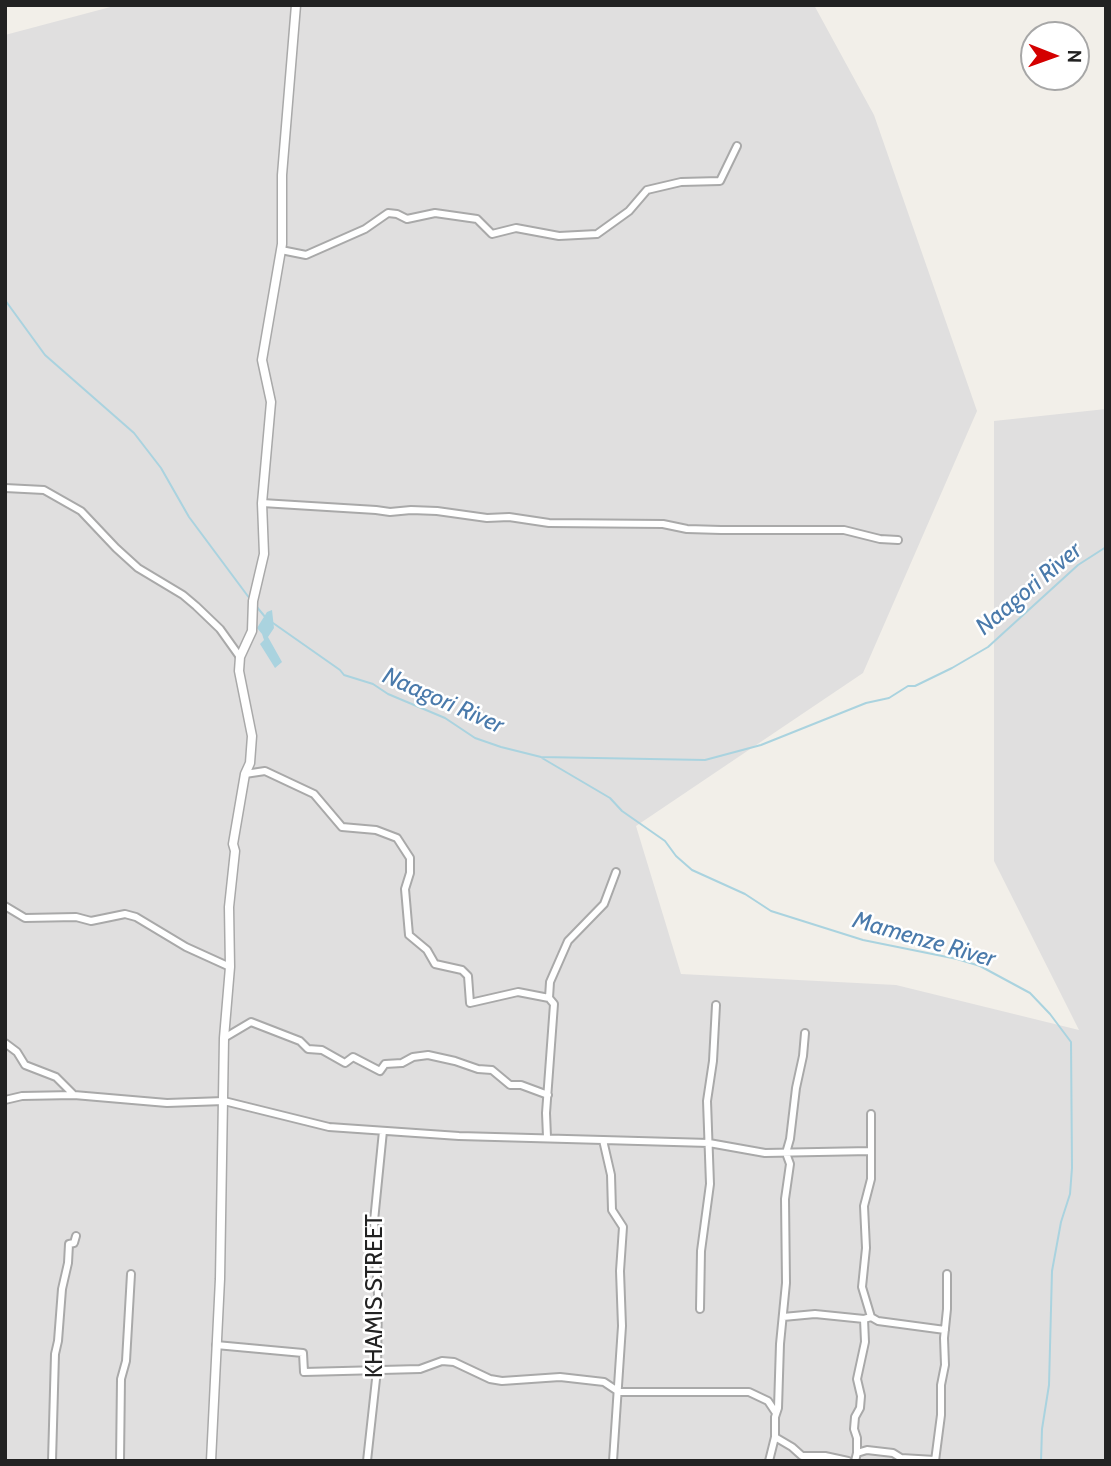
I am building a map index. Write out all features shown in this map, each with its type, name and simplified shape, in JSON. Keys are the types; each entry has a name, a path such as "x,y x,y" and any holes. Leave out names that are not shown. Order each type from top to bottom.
{"street":[{"path":"211,1461 224,1038 230,967 229,906 233,844 245,774 250,763 252,736 239,671 240,657 252,631 253,601 264,554 262,503 271,402 262,360 281,250 282,175 296,5"},
{"path":"281,250 306,255 365,229 388,213 407,219 435,213 477,219 492,234 516,228 559,236 597,234 629,211 647,190 681,182 720,181 737,146"},
{"path":"5,488 44,490 81,511 138,568 196,606 220,629 240,657"},
{"path":"262,503 390,512 437,511 549,523 663,524 721,530 844,530 880,540 898,540"},
{"path":"245,774 265,771 314,794 342,827 376,830 397,838 410,858 410,873 405,889 409,935 427,950 435,964 462,970 468,976 470,1003 518,992 550,999"},
{"path":"547,1137 554,1004 550,999 550,982 568,941 604,904 616,872"},
{"path":"5,906 25,918 76,917 91,921 125,914 136,917 186,947 230,967"},
{"path":"700,1308 701,1251 710,1184 707,1101 713,1061 716,1005"},
{"path":"224,1038 251,1022 300,1041 307,1049 322,1050 345,1063 353,1057 380,1071 385,1064 402,1063 413,1057 428,1055 455,1060 478,1069 492,1070 510,1085 521,1085 548,1095"},
{"path":"769,1461 775,1437 787,1249 785,1199 790,1164 786,1153 805,1032"},
{"path":"5,1043 17,1052 25,1065 56,1077 74,1095"},
{"path":"5,1100 22,1096 74,1095 167,1103 224,1101 329,1127 459,1136 709,1143 765,1153 871,1151"},
{"path":"855,1461 858,1438 854,1429 855,1417 860,1408 861,1396 857,1379 867,1318 862,1287 866,1248 864,1206 871,1179 871,1114"},
{"name":"KHAMIS STREET","path":"367,1461 377,1370 378,1295 374,1221 383,1131"},
{"path":"603,1140 611,1175 612,1210 623,1227 620,1271 622,1326 613,1461"},
{"path":"52,1461 55,1354 69,1244 74,1243 76,1236"},
{"path":"857,1453 867,1450 893,1453 901,1458 935,1460 945,1365 947,1274"},
{"path":"120,1461 121,1379 126,1361 131,1275"},
{"path":"783,1317 815,1314 867,1318 944,1330"},
{"path":"216,1345 303,1353 303,1373 420,1369 442,1361 502,1381 560,1377 604,1382 619,1392 749,1392 768,1401 776,1413"},
{"path":"775,1437 802,1457 825,1456 848,1461"}],"shaded area":[{"path":"118,5 814,5 874,115 977,411 863,673 636,826 681,974 896,985 1079,1030 994,861 994,421 1106,409 1106,1461 5,1461 5,35"}],"water":[{"path":"272,610 274,628 268,637 282,662 275,668 260,644 264,640 257,628 267,612"}],"waterway":[{"name":"Naagori River","path":"5,300 45,355 134,433 161,468 189,517 250,599"},
{"name":"Naagori River","path":"273,623 344,675 373,684 388,694 445,718 475,738 501,747 541,757 705,760 761,745 866,703 889,698 908,686 915,686 952,668 988,647 1078,565 1106,547"},
{"name":"Naagori River","path":"256,606 266,618"},
{"name":"Mamenze River","path":"542,758 610,798 622,811 665,841 676,856 692,870 745,894 771,911 863,940 980,966 1030,993 1071,1042 1072,1168 1070,1194 1061,1222 1052,1271 1049,1385 1042,1429 1041,1461"}]}
